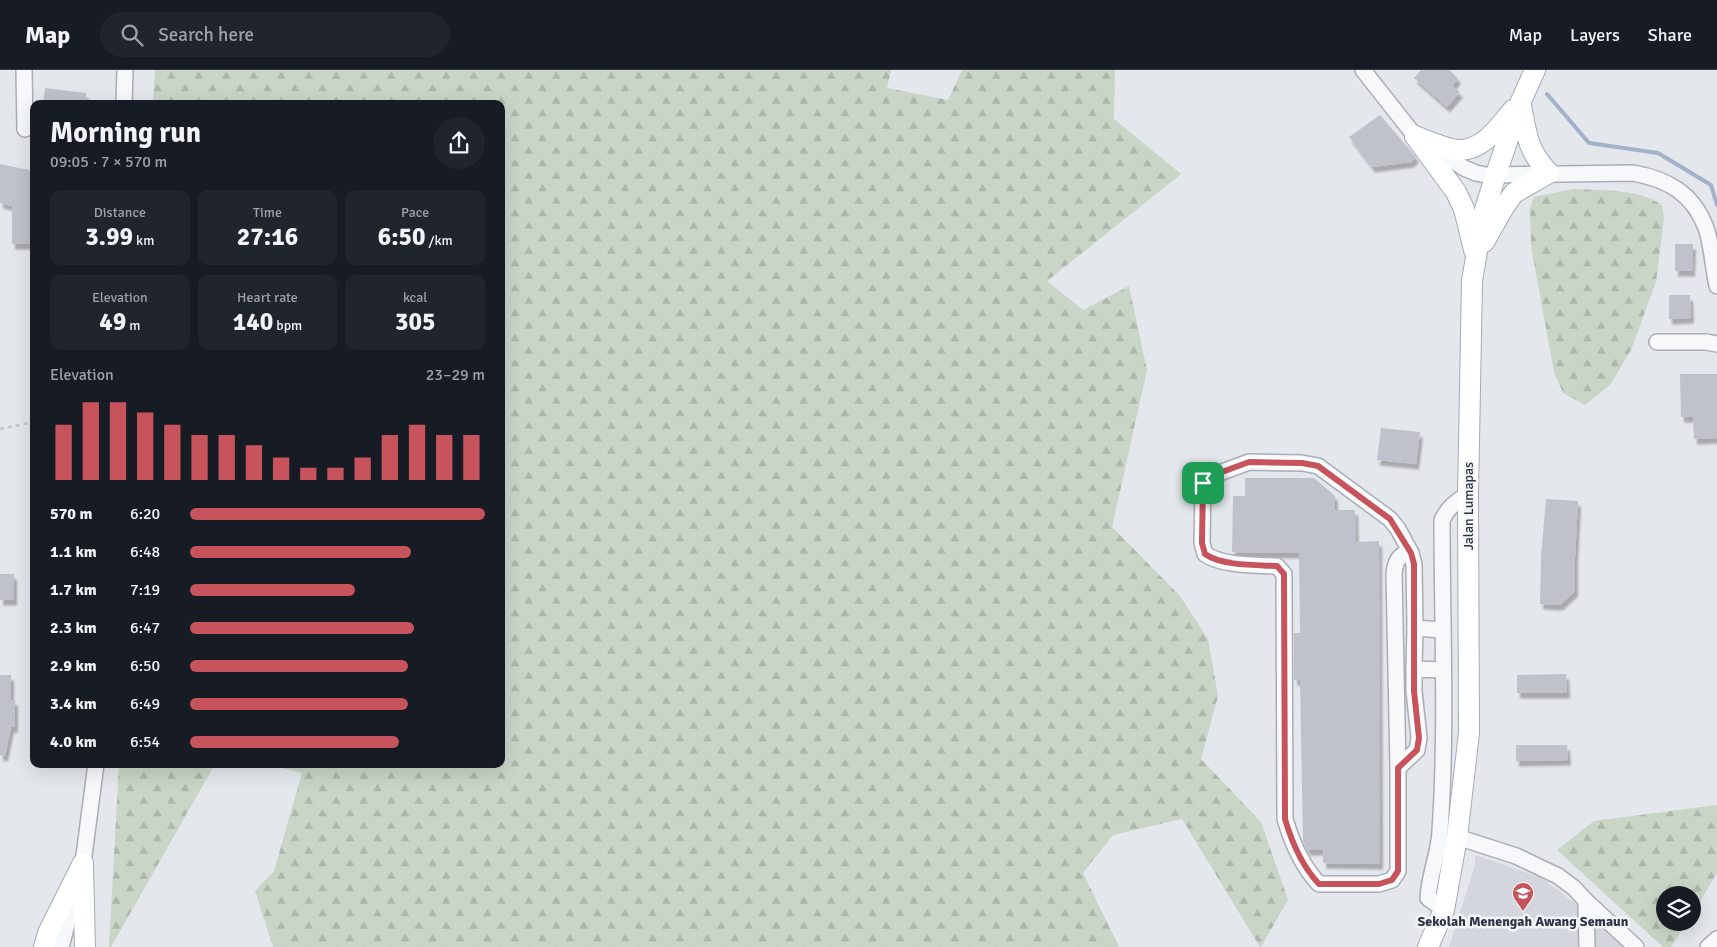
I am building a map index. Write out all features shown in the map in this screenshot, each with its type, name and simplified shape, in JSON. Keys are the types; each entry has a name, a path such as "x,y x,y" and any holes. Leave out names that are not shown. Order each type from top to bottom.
{"main road":[{"name":"Jalan Lumapas","path":"1428,947 1444,910 1457,837 1469,733 1468,494 1472,281 1484,216 1496,174 1520,100 1534,70"},
{"path":"1415,136 1456,150 1468,149 1491,137 1520,100"},
{"path":"1475,258 1514,193 1549,173 1540,164 1526,135 1520,100"},
{"path":"1415,136 1456,192 1464,209 1475,258"},
{"path":"44,947 48,933 83,863"},
{"path":"83,863 85,947"}],"street":[{"path":"24,70 25,129"},
{"path":"124,100 125,70"},
{"path":"1364,70 1415,136 1464,168 1476,173 1633,173 1652,176 1668,182 1684,194 1697,211 1706,229 1717,286"},
{"path":"1657,342 1706,342 1717,344"},
{"path":"1398,768 1417,750 1419,738 1414,691 1414,564 1411,553 1390,519 1318,466 1302,463 1249,462 1214,475 1203,483 1202,543 1205,554 1213,560 1277,566 1284,574 1285,819 1291,839 1310,874 1319,884 1379,884 1392,880 1398,871 1394,574 1395,562 1407,553 1411,553"},
{"path":"1444,910 1428,898 1428,886 1440,834 1443,783 1442,520 1446,511 1468,494"},
{"path":"1414,628 1442,630"},
{"path":"1414,668 1443,670"},
{"path":"61,947 83,863 95,768"},
{"path":"1457,837 1516,856 1539,866 1574,888 1636,947"},
{"path":"1586,901 1587,947"},
{"path":"1708,947 1717,939"}],"path":[{"path":"0,428 30,423"}],"shaded area":[{"name":"Sekolah Menengah Awang Semaun","path":"1475,855 1542,878 1632,947 1449,947 1475,865"}],"green space":[{"path":"155,70 891,70 887,88 948,100 962,70 1115,70 1114,119 1181,174 1047,281 1083,310 1129,286 1147,370 1112,527 1180,596 1208,639 1218,696 1201,759 1261,822 1288,900 1261,947 1182,819 1113,835 1083,873 1119,947 273,947 255,891 274,871 302,773 282,768 505,768 505,100 153,100"},
{"path":"1574,189 1620,191 1642,196 1662,205 1664,218 1656,282 1631,350 1610,385 1585,405 1563,393 1554,372 1531,246 1530,207 1534,197"},
{"path":"119,768 213,768 111,947 109,947"},
{"path":"1717,805 1717,873 1701,900 1701,886 1656,886 1656,931 1681,931 1671,947 1663,947 1557,850 1594,821"}],"building":[{"path":"1421,70 1449,70 1458,78 1452,86 1460,92 1447,107 1414,78"},
{"path":"45,88 86,93 85,100 44,100"},
{"path":"1380,115 1416,157 1411,162 1372,167 1349,137"},
{"path":"0,164 30,170 30,244 12,244 12,206 0,203"},
{"path":"1675,244 1693,244 1692,271 1675,271"},
{"path":"1669,295 1690,295 1691,318 1669,319"},
{"path":"1680,374 1717,374 1717,438 1694,439 1693,417 1681,417"},
{"path":"1381,428 1420,432 1416,464 1377,460"},
{"path":"1245,478 1314,478 1335,496 1335,510 1355,510 1356,542 1379,541 1380,864 1323,863 1323,850 1307,850 1303,841 1300,680 1294,680 1294,633 1300,633 1299,553 1232,552 1233,496 1245,496"},
{"path":"1546,499 1578,501 1575,591 1560,605 1540,604 1541,557"},
{"path":"0,574 14,574 14,600 0,600"},
{"path":"1566,674 1567,693 1517,693 1517,675"},
{"path":"0,675 11,675 11,700 15,700 15,727 11,727 5,756 0,755"},
{"path":"1516,745 1567,745 1568,760 1516,761"}],"waterway":[{"path":"1547,94 1589,143 1658,153 1711,185 1717,205"}],"place":[{"name":"Sekolah Menengah Awang Semaun","path":"1523,912"}],"route":[{"path":"1249,462 1302,463 1318,466 1390,519 1411,553 1414,564 1414,691 1419,738 1417,750 1398,768 1398,871 1392,880 1379,884 1319,884 1310,874 1291,839 1285,819 1284,574 1277,566 1213,560 1205,554 1202,543 1203,483 1214,475 1249,462"}]}
